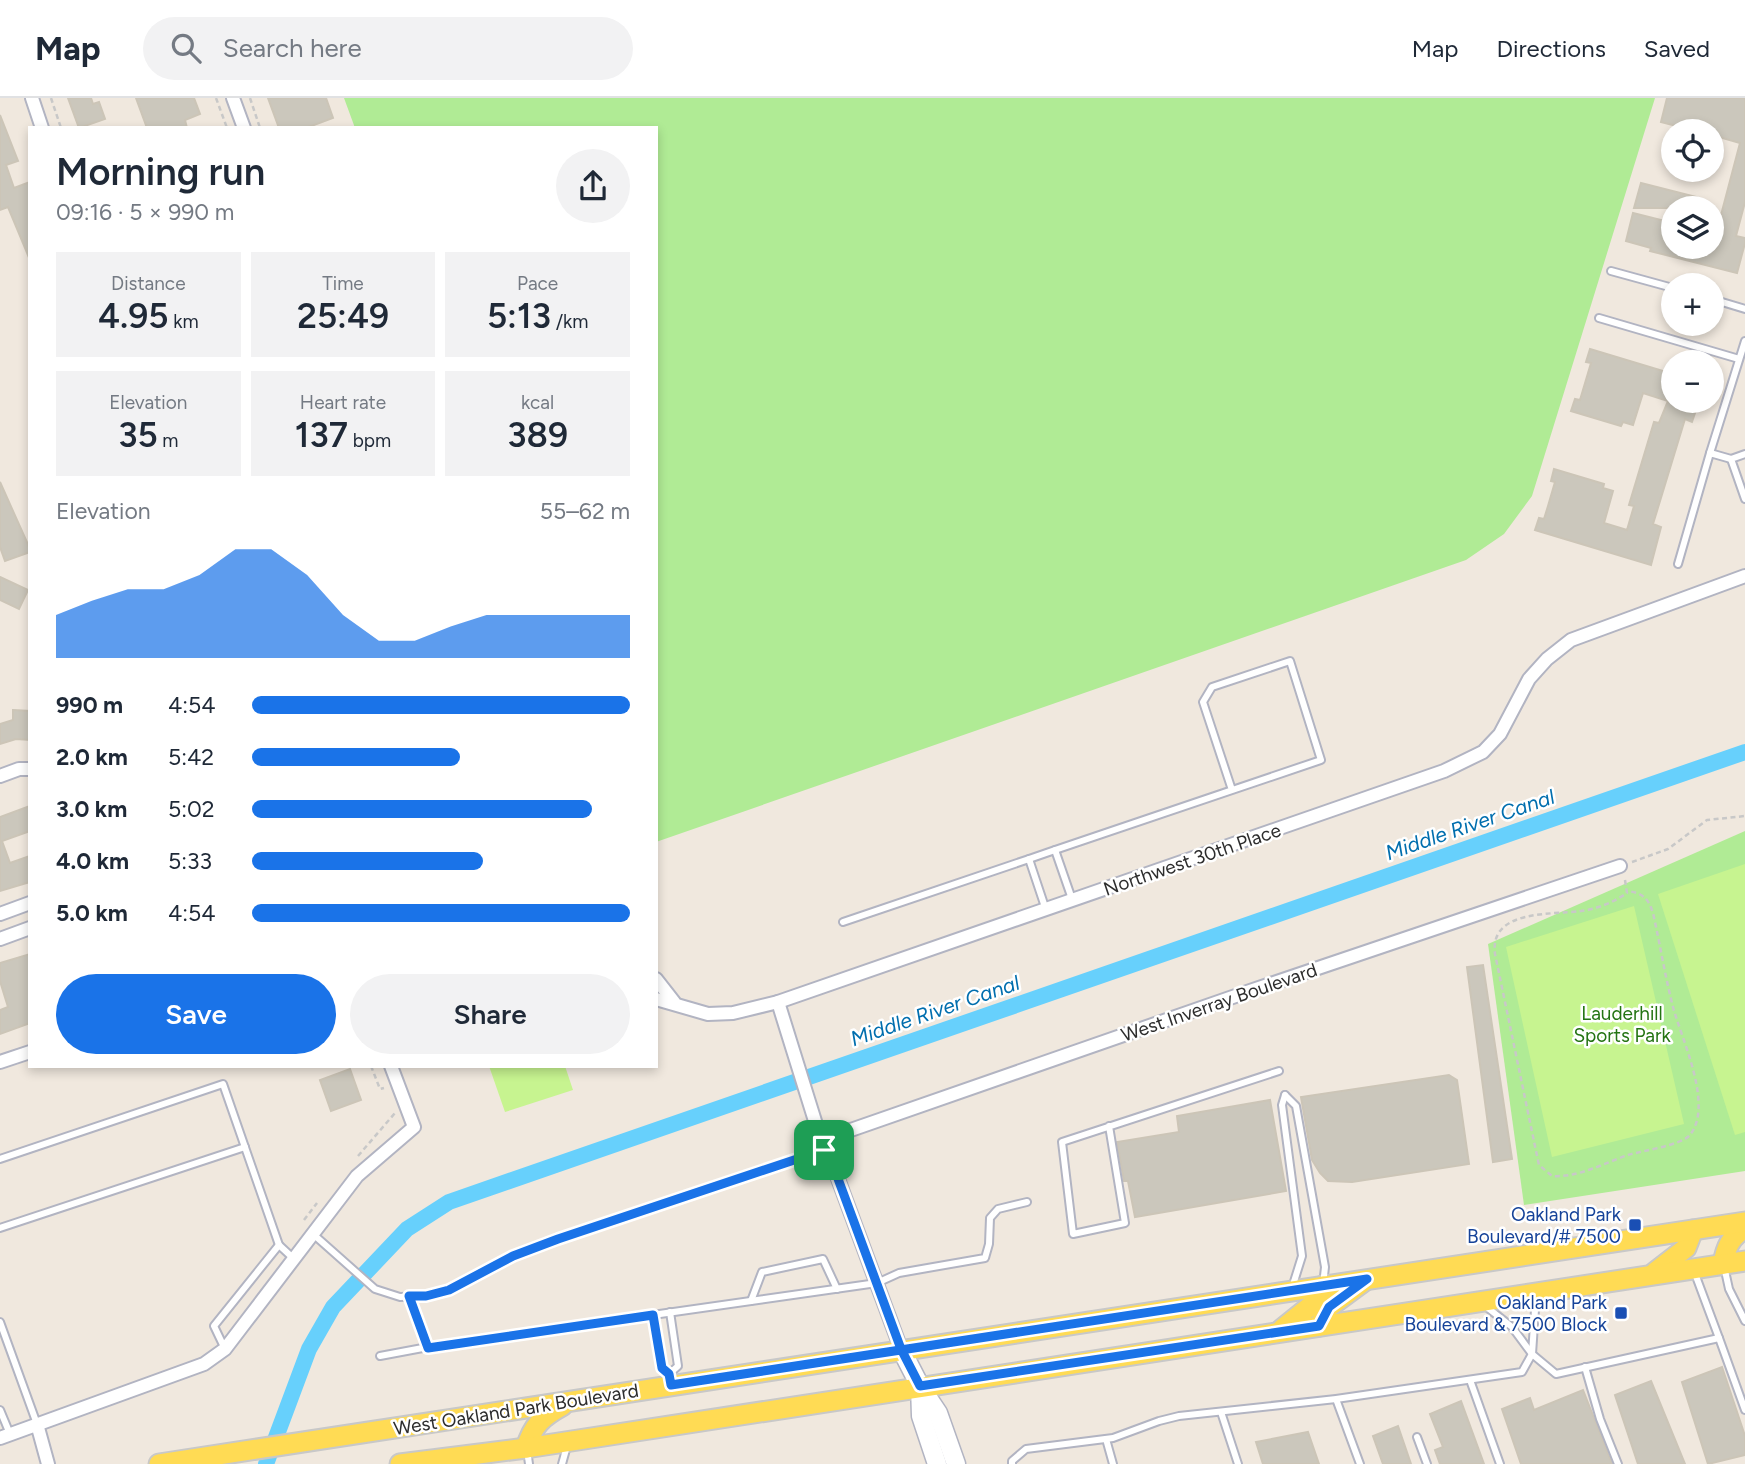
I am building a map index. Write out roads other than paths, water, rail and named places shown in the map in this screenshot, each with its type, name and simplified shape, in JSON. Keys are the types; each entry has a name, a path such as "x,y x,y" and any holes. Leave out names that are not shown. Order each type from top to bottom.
{"main road":[{"name":"West Oakland Park Boulevard","path":"159,1464 572,1400 670,1379 901,1349 1745,1222"},
{"path":"1723,1264 1726,1247 1734,1236 1745,1228"},
{"path":"1648,1276 1686,1248 1693,1230"},
{"name":"West Oakland Park Boulevard","path":"400,1464 528,1456 568,1441 1745,1261"},
{"path":"1319,1326 1329,1307 1367,1279"},
{"path":"1275,1333 1313,1304 1323,1286"},
{"path":"528,1456 532,1428 544,1416 572,1400"}],"street":[{"path":"32,98 41,126"},
{"path":"233,98 243,126"},
{"name":"Northwest 30th Place","path":"658,999 708,1014 733,1013 778,1002 1444,771 1483,752 1500,734 1529,679 1547,659 1571,640 1745,576"},
{"path":"0,776 19,769 28,769"},
{"name":"West Inverray Boulevard","path":"824,1150 845,1132 1619,866"},
{"path":"0,914 28,904"},
{"path":"0,939 28,929"},
{"path":"658,982 674,1002"},
{"path":"778,1002 824,1150 834,1168 901,1349 938,1413 956,1464"},
{"path":"0,1062 28,1053"},
{"path":"5,1436 204,1364 225,1349 357,1176 414,1127 392,1068"},
{"path":"920,1386 922,1416 937,1464"},
{"path":"37,1424 48,1464"}],"lane":[{"path":"1611,271 1661,285"},
{"path":"1724,303 1745,309"},
{"path":"1599,318 1739,359"},
{"path":"1678,564 1745,341"},
{"path":"1710,453 1731,459 1745,454"},
{"path":"1731,459 1745,499"},
{"path":"843,922 1321,760 1290,661 1212,687 1203,702 1232,790"},
{"path":"1055,850 1073,901"},
{"path":"1029,859 1046,910"},
{"path":"1109,1126 1125,1223 1073,1234 1062,1142 1109,1126 1279,1071"},
{"path":"0,1159 223,1084 279,1245 293,1258"},
{"path":"1290,1291 1303,1256 1282,1105 1284,1095 1296,1106 1325,1267 1323,1286"},
{"path":"0,1228 245,1147"},
{"path":"311,1233 375,1289 400,1297 426,1296 449,1290 513,1256 558,1239 824,1150"},
{"path":"380,1356 877,1283 899,1273 985,1258 989,1244 990,1218 999,1209 1027,1202"},
{"path":"225,1349 214,1326 279,1245"},
{"path":"751,1301 762,1272 823,1259 836,1289"},
{"path":"1723,1264 1729,1289 1745,1321"},
{"path":"1694,1269 1745,1410"},
{"path":"1012,1464 1026,1449 1106,1439 1159,1420 1336,1399 1522,1372 1532,1354 1536,1293"},
{"path":"409,1296 428,1348"},
{"path":"1480,1302 1513,1327 1532,1354 1556,1374 1719,1338"},
{"path":"653,1315 662,1368 670,1379 678,1366 670,1312"},
{"path":"0,1322 37,1424"},
{"path":"1585,1367 1618,1464"},
{"path":"1470,1380 1500,1464"},
{"path":"1336,1399 1360,1464"},
{"path":"0,1410 5,1436"},
{"path":"1221,1412 1238,1464"},
{"path":"1417,1437 1427,1464"},
{"path":"1106,1439 1113,1464"},
{"path":"562,1464 568,1441"}],"waterway":[{"name":"Middle River Canal","path":"266,1464 309,1349 333,1307 407,1229 449,1202 1745,752"}],"place":[{"name":"Oakland Park Boulevard/# 7500","path":"1635,1225"},
{"name":"Oakland Park Boulevard & 7500 Block","path":"1621,1313"}],"park label":[{"name":"Lauderhill Sports Park","path":"1622,1024"}]}
